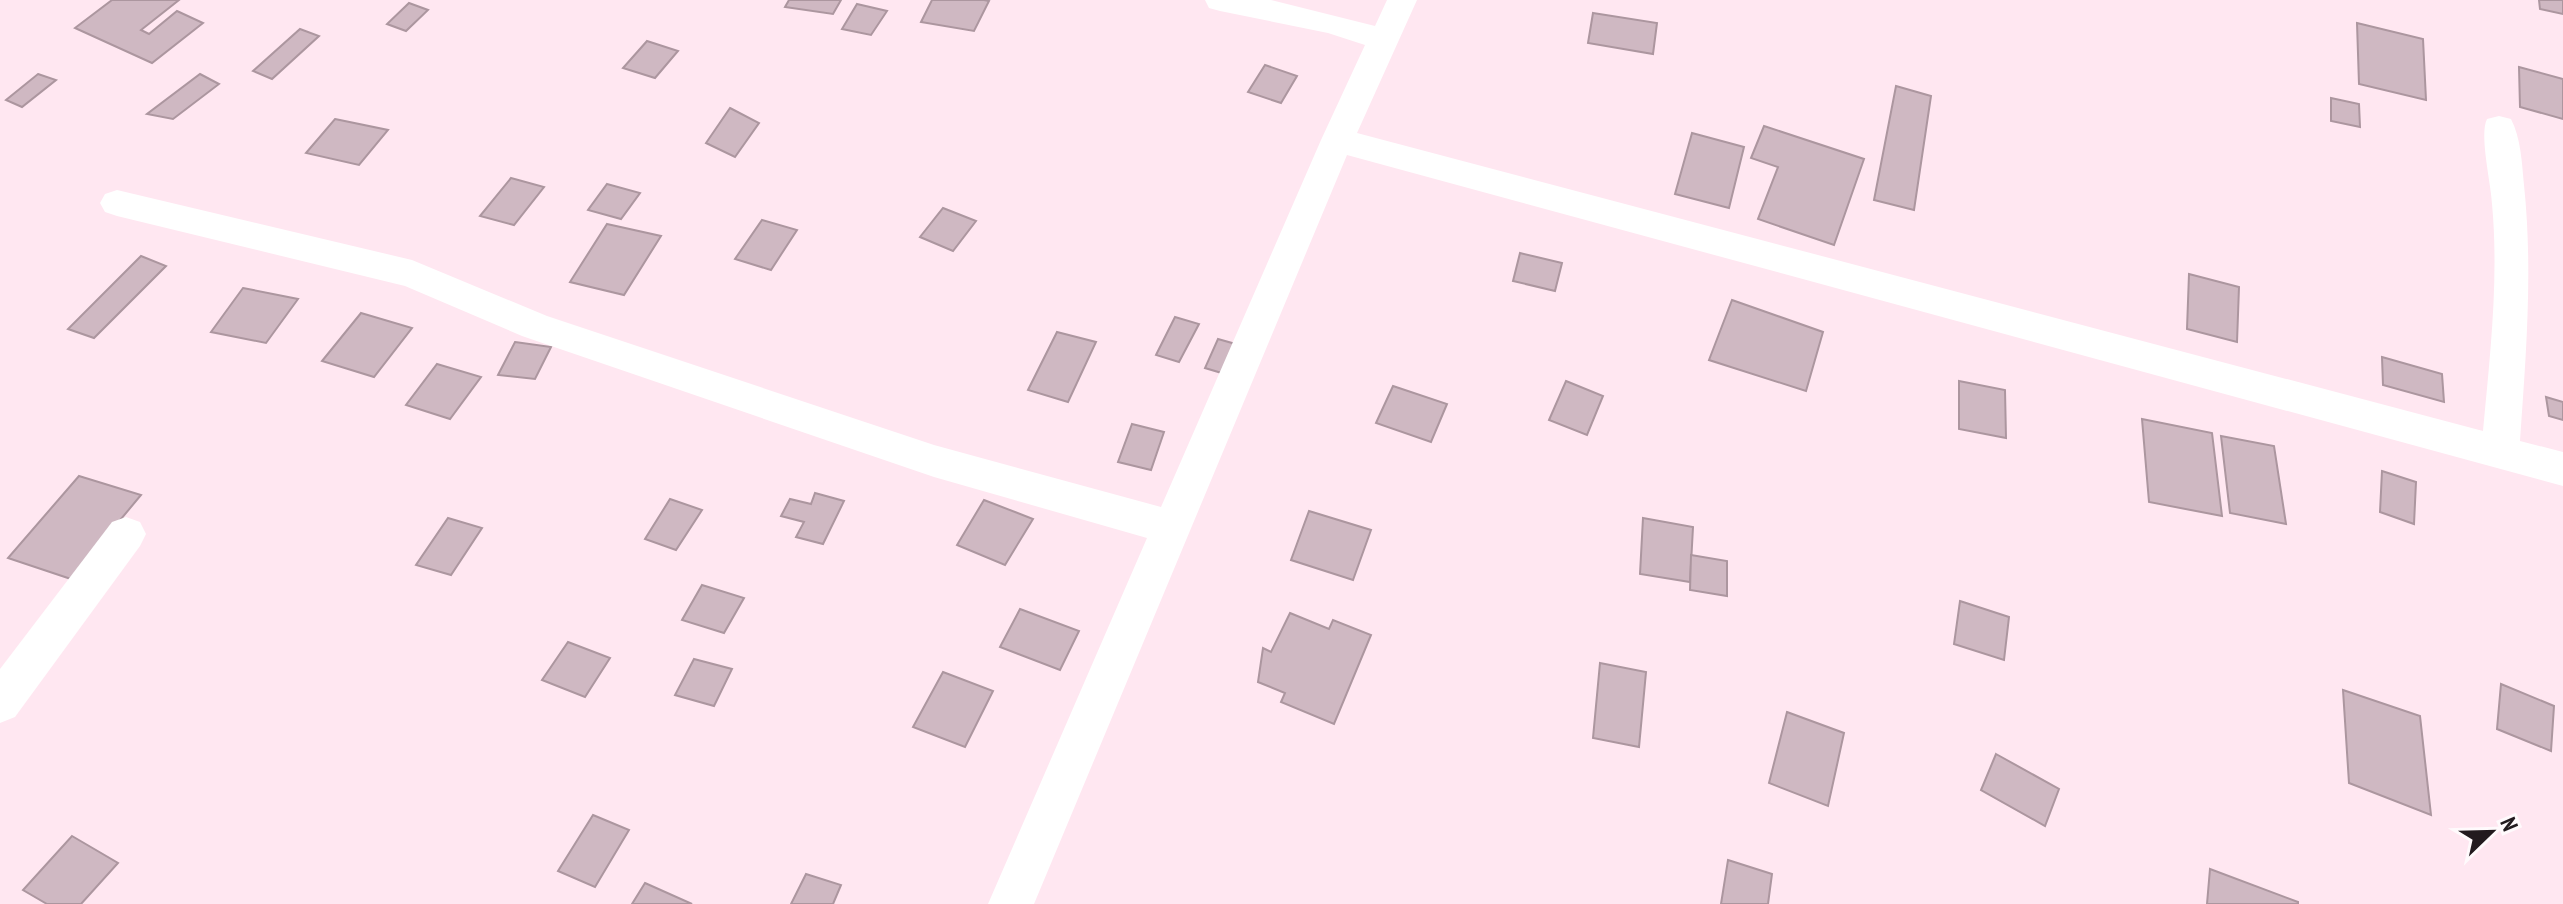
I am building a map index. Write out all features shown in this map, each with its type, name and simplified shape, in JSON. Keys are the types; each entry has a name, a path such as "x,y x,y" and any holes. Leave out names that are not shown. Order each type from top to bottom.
{"street":[{"path":"1220,0 1330,23 1382,39"},
{"path":"1011,904 1337,140 1402,0"},
{"path":"2499,128 2505,155 2513,259 2500,452"},
{"path":"1337,140 2563,469"},
{"path":"117,203 412,274 535,326 747,395 934,461 1172,528"},
{"path":"0,703 126,534"}],"building":[{"path":"112,0 179,0 141,30 149,34 177,11 203,23 152,63 75,28"},
{"path":"789,0 841,0 833,14 785,7"},
{"path":"932,0 989,1 974,31 921,22"},
{"path":"2539,0 2563,0 2563,14 2540,9"},
{"path":"409,3 428,10 406,31 387,24"},
{"path":"857,4 887,11 871,35 842,29"},
{"path":"1593,13 1657,23 1653,54 1588,43"},
{"path":"2357,23 2423,39 2426,100 2359,84"},
{"path":"300,29 319,36 272,79 253,71"},
{"path":"647,41 678,51 655,78 623,68"},
{"path":"1265,65 1297,76 1281,103 1248,92"},
{"path":"2519,67 2563,79 2563,119 2520,107"},
{"path":"38,74 56,80 22,107 6,100"},
{"path":"200,74 219,84 173,119 147,114"},
{"path":"1896,86 1931,96 1914,210 1874,200"},
{"path":"2331,98 2359,104 2360,127 2331,121"},
{"path":"730,108 759,123 735,157 706,143"},
{"path":"335,119 388,130 359,165 306,153"},
{"path":"1764,126 1864,159 1834,245 1758,219 1778,167 1751,158"},
{"path":"1692,133 1744,147 1729,208 1675,194"},
{"path":"511,178 544,187 514,225 480,216"},
{"path":"607,184 640,193 621,219 588,210"},
{"path":"943,208 976,221 953,251 920,237"},
{"path":"762,220 797,230 771,270 735,259"},
{"path":"607,224 661,236 624,295 570,282"},
{"path":"1520,253 1562,263 1555,291 1513,281"},
{"path":"141,256 166,266 94,338 68,329"},
{"path":"2189,274 2239,287 2237,342 2187,329"},
{"path":"243,288 298,299 266,343 211,332"},
{"path":"1732,300 1823,332 1806,391 1709,360"},
{"path":"361,313 412,328 374,377 322,361"},
{"path":"1175,317 1199,324 1179,362 1156,355"},
{"path":"1057,332 1096,342 1068,402 1028,390"},
{"path":"1218,339 1239,345 1225,374 1205,368"},
{"path":"515,342 551,347 535,379 498,375"},
{"path":"2382,357 2442,374 2444,402 2383,385"},
{"path":"437,364 481,377 450,419 406,405"},
{"path":"1566,381 1603,396 1587,435 1549,420"},
{"path":"1959,381 2005,390 2006,438 1959,429"},
{"path":"1393,386 1447,404 1431,442 1376,423"},
{"path":"2546,397 2563,402 2563,420 2549,416"},
{"path":"2142,419 2212,433 2222,516 2149,502"},
{"path":"1132,424 1164,432 1151,470 1118,462"},
{"path":"2221,436 2274,446 2286,524 2230,513"},
{"path":"2382,471 2416,482 2414,524 2380,512"},
{"path":"79,476 141,495 71,579 8,558"},
{"path":"815,493 844,501 823,544 796,537 804,522 781,516 790,499 811,504"},
{"path":"670,499 702,510 676,550 645,539"},
{"path":"984,500 1033,519 1005,565 957,545"},
{"path":"1309,511 1371,530 1353,580 1291,560"},
{"path":"448,518 482,528 451,575 416,565"},
{"path":"1643,518 1693,527 1690,582 1640,574"},
{"path":"1691,555 1727,561 1727,596 1690,590"},
{"path":"702,585 744,598 724,633 682,620"},
{"path":"1960,601 2009,617 2004,660 1954,644"},
{"path":"1020,609 1079,631 1060,670 1000,647"},
{"path":"1290,613 1329,629 1333,620 1371,635 1334,724 1281,702 1285,693 1258,682 1263,648 1271,652"},
{"path":"568,642 610,658 585,697 542,680"},
{"path":"694,659 732,669 714,706 675,695"},
{"path":"1600,663 1646,672 1639,747 1593,738"},
{"path":"943,672 993,691 965,747 913,727"},
{"path":"2501,684 2554,706 2551,751 2497,729"},
{"path":"2343,690 2420,716 2431,815 2349,783"},
{"path":"1787,712 1844,733 1828,806 1769,783"},
{"path":"1996,754 2059,789 2045,826 1981,790"},
{"path":"593,815 629,830 595,887 558,871"},
{"path":"72,836 118,863 81,904 47,904 23,890"},
{"path":"1728,860 1772,874 1768,904 1721,904"},
{"path":"2210,869 2298,902 2298,904 2207,904"},
{"path":"806,874 841,885 833,904 791,904"},
{"path":"645,883 692,904 632,904"}]}
